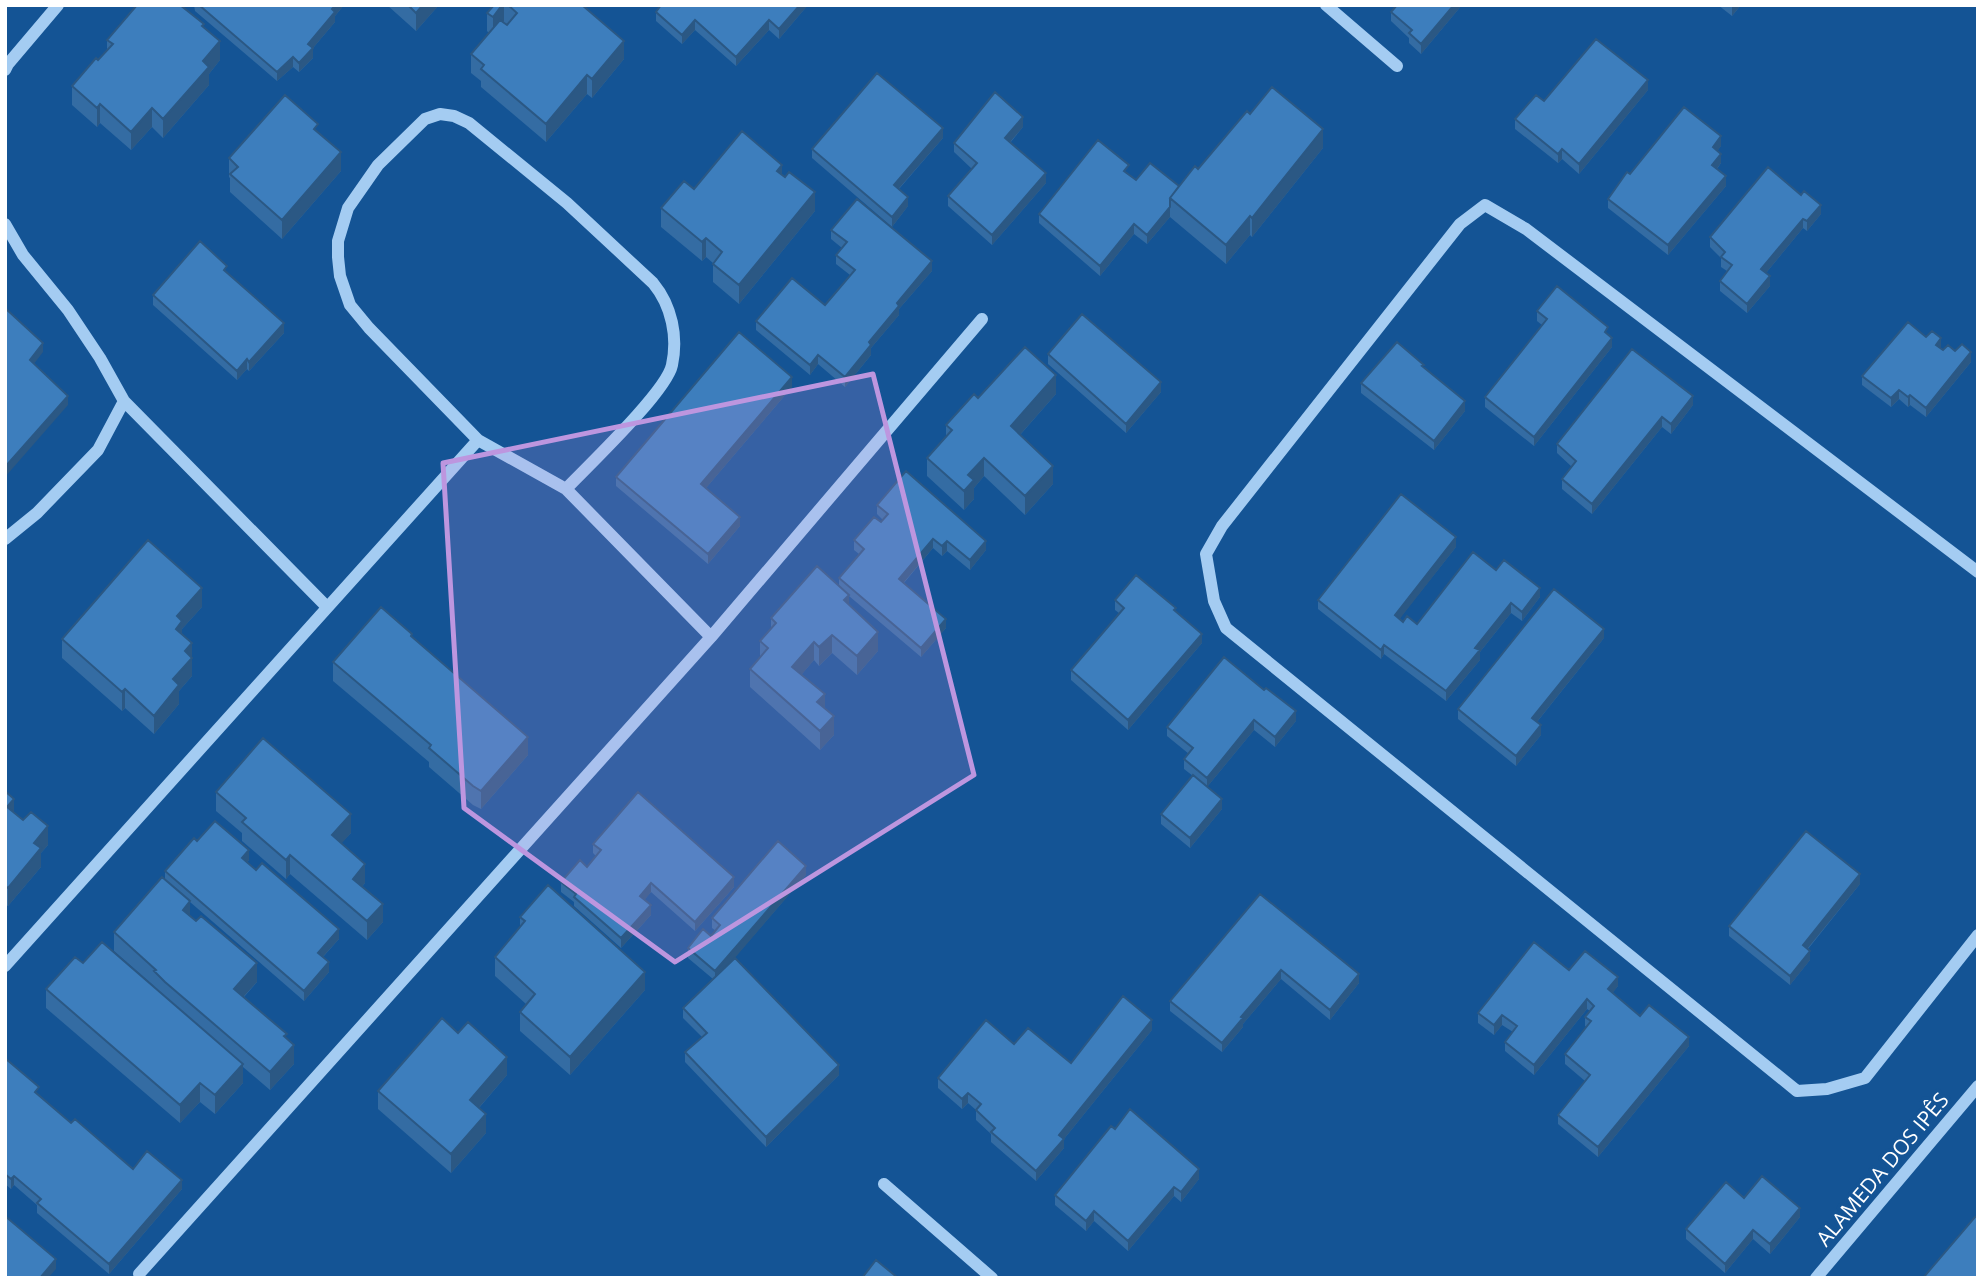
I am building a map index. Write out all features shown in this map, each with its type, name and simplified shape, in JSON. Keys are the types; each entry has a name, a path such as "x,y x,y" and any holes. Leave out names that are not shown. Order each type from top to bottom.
{"street":[{"path":"5,70 58,5"},
{"path":"1326,5 1397,66"},
{"path":"566,489 660,389 672,367 673,332 665,298 558,195 469,123 454,116 440,114 425,120 378,164 348,208 338,241 339,267 350,305 478,440 566,489 711,637"},
{"path":"1978,572 1526,229 1485,205 1460,224 1222,526 1206,554 1214,601 1226,628 1797,1091 1827,1089 1866,1078 1978,935"},
{"path":"5,224 23,255 68,310 124,401 327,607"},
{"path":"139,1275 711,637 982,319"},
{"path":"5,539 37,513 98,450 124,401"},
{"path":"5,966 478,440"},
{"name":"ALAMEDA DOS IPÊS","path":"1822,1276 1978,1086"},
{"path":"884,1184 992,1278"}],"highlighted area":[{"path":"873,374 974,775 675,962 464,808 443,463"}],"building":[{"path":"137,5 180,5 220,41 203,61 209,67 163,119 152,108 131,132 100,104 97,108 72,86 96,58 98,60 113,44 107,40"},
{"path":"199,5 336,5 332,9 335,12 308,44 313,48 299,63 293,57 277,72"},
{"path":"408,5 423,5 416,13"},
{"path":"494,5 502,5 493,17 487,13"},
{"path":"508,5 582,5 624,41 592,79 587,75 546,124 481,69 484,65 471,54 500,20 507,25 517,13"},
{"path":"661,5 800,5 779,29 769,20 736,57 695,20 682,35 656,12"},
{"path":"1397,5 1454,5 1421,44 1409,33 1412,30 1391,12"},
{"path":"1596,39 1648,80 1579,164 1562,149 1558,154 1515,119 1536,95 1544,101"},
{"path":"877,73 943,128 894,185 908,197 892,217 812,149"},
{"path":"1272,87 1323,129 1252,218 1250,216 1226,245 1170,198 1195,166 1198,169 1247,111 1250,114"},
{"path":"995,92 1023,117 1005,138 1046,173 992,235 948,196 977,163 954,143"},
{"path":"285,95 318,124 314,129 341,152 282,220 230,174 238,167 229,158"},
{"path":"1684,107 1721,136 1713,147 1721,154 1712,165 1726,176 1668,245 1608,199 1627,172 1630,174"},
{"path":"742,131 782,165 777,171 785,177 789,172 815,192 739,285 713,264 722,252 706,238 702,242 661,208 684,181 694,189"},
{"path":"1098,140 1129,165 1124,171 1136,180 1150,163 1179,186 1170,198 1170,207 1147,235 1134,224 1100,266 1039,214"},
{"path":"1768,167 1801,195 1804,191 1821,205 1807,221 1803,219 1761,269 1770,276 1747,304 1720,281 1732,265 1721,257 1725,252 1710,237"},
{"path":"857,199 932,261 897,303 899,306 845,377 818,355 810,365 756,321 792,278 825,305 855,270 836,255 847,242 831,230"},
{"path":"200,241 227,266 224,270 284,323 249,362 247,359 237,371 153,295"},
{"path":"1557,286 1608,327 1605,332 1612,338 1534,437 1485,397 1547,319 1537,311"},
{"path":"5,308 43,343 30,360 68,396 5,467"},
{"path":"1082,314 1161,382 1126,424 1048,354"},
{"path":"1908,322 1926,337 1932,331 1941,338 1936,345 1943,350 1948,345 1955,351 1962,344 1971,352 1926,408 1899,390 1891,398 1862,376"},
{"path":"739,332 792,377 701,484 740,517 708,554 616,477"},
{"path":"1397,342 1465,401 1434,441 1361,383"},
{"path":"1025,347 1056,375 1011,426 1053,466 1025,496 984,458 968,475 974,480 964,491 927,458 952,430 946,425 974,394 978,398"},
{"path":"1632,349 1693,396 1671,424 1662,417 1592,504 1562,479 1576,461 1557,444"},
{"path":"906,471 986,541 970,560 947,541 942,546 933,539 899,579 946,619 921,648 839,578 864,549 854,540 874,517 881,522 888,514 877,505"},
{"path":"1401,494 1456,537 1395,615 1403,622 1407,616 1417,624 1473,552 1496,570 1504,560 1540,588 1522,612 1511,603 1475,648 1480,650 1446,691 1384,645 1381,650 1318,600"},
{"path":"148,540 202,588 177,616 182,621 176,629 192,643 185,651 192,658 173,679 179,685 154,716 125,689 122,692 62,639"},
{"path":"817,566 849,595 844,600 878,632 857,656 832,635 819,647 814,642 792,667 825,694 817,702 834,716 820,731 750,669 768,648 760,641 776,623 771,618"},
{"path":"1136,575 1202,634 1128,720 1071,670 1124,608 1115,600"},
{"path":"1554,589 1604,629 1532,718 1541,725 1516,756 1458,709"},
{"path":"381,607 528,737 481,791 333,662"},
{"path":"1224,657 1264,690 1266,688 1296,711 1275,737 1254,720 1207,778 1184,759 1193,748 1167,727"},
{"path":"263,738 351,814 332,835 365,864 353,879 383,904 367,921 290,855 286,860 242,822 246,818 216,792"},
{"path":"1193,775 1222,799 1190,838 1161,814"},
{"path":"5,791 14,799 7,807 23,820 31,812 48,826 34,843 41,848 8,888 5,886"},
{"path":"638,792 734,877 695,922 651,883 640,896 651,905 621,938 561,882 580,860 587,867 601,850 593,844"},
{"path":"215,821 249,850 242,858 256,870 262,863 339,929 318,953 329,962 304,991 165,871 194,838 197,841"},
{"path":"1806,831 1860,874 1803,945 1810,951 1790,976 1729,926"},
{"path":"778,841 806,866 715,971 688,948 703,929 711,936 720,925 712,918"},
{"path":"162,877 190,901 183,910 196,921 201,916 257,963 234,989 287,1034 284,1036 294,1045 270,1072 165,982 154,971 156,970 114,932"},
{"path":"548,885 645,972 570,1057 520,1012 535,994 495,957 525,921 520,917"},
{"path":"1260,894 1359,974 1330,1010 1281,970 1222,1043 1170,1001"},
{"path":"102,942 243,1064 215,1095 200,1083 180,1105 46,989 75,957 83,963"},
{"path":"1534,942 1569,970 1585,951 1618,977 1608,989 1640,1016 1649,1005 1689,1037 1598,1147 1558,1115 1590,1075 1565,1054 1591,1021 1585,1017 1594,1006 1587,999 1534,1065 1505,1042 1517,1026 1502,1015 1494,1025 1478,1013"},
{"path":"735,958 839,1065 766,1137 685,1052 707,1033 683,1008"},
{"path":"1123,996 1152,1020 1059,1135 1064,1139 1036,1171 991,1132 995,1128 976,1110 981,1104 968,1093 962,1099 938,1078 986,1020 1014,1044 1028,1028 1071,1063"},
{"path":"442,1018 458,1033 468,1022 507,1057 470,1100 486,1114 451,1154 378,1091"},
{"path":"6,1059 39,1087 35,1092 71,1123 75,1119 133,1169 147,1151 182,1180 109,1264 37,1203 41,1199 14,1176 11,1179 5,1174"},
{"path":"1130,1109 1199,1169 1181,1192 1174,1187 1128,1241 1094,1211 1086,1221 1055,1195 1111,1126 1115,1129"},
{"path":"1762,1176 1800,1208 1770,1244 1753,1230 1725,1264 1686,1229 1726,1182 1744,1198"},
{"path":"5,1216 56,1259 40,1278 5,1277"},
{"path":"1978,1216 1978,1278 1923,1278 1975,1217"},
{"path":"876,1260 898,1278 862,1278"}]}
